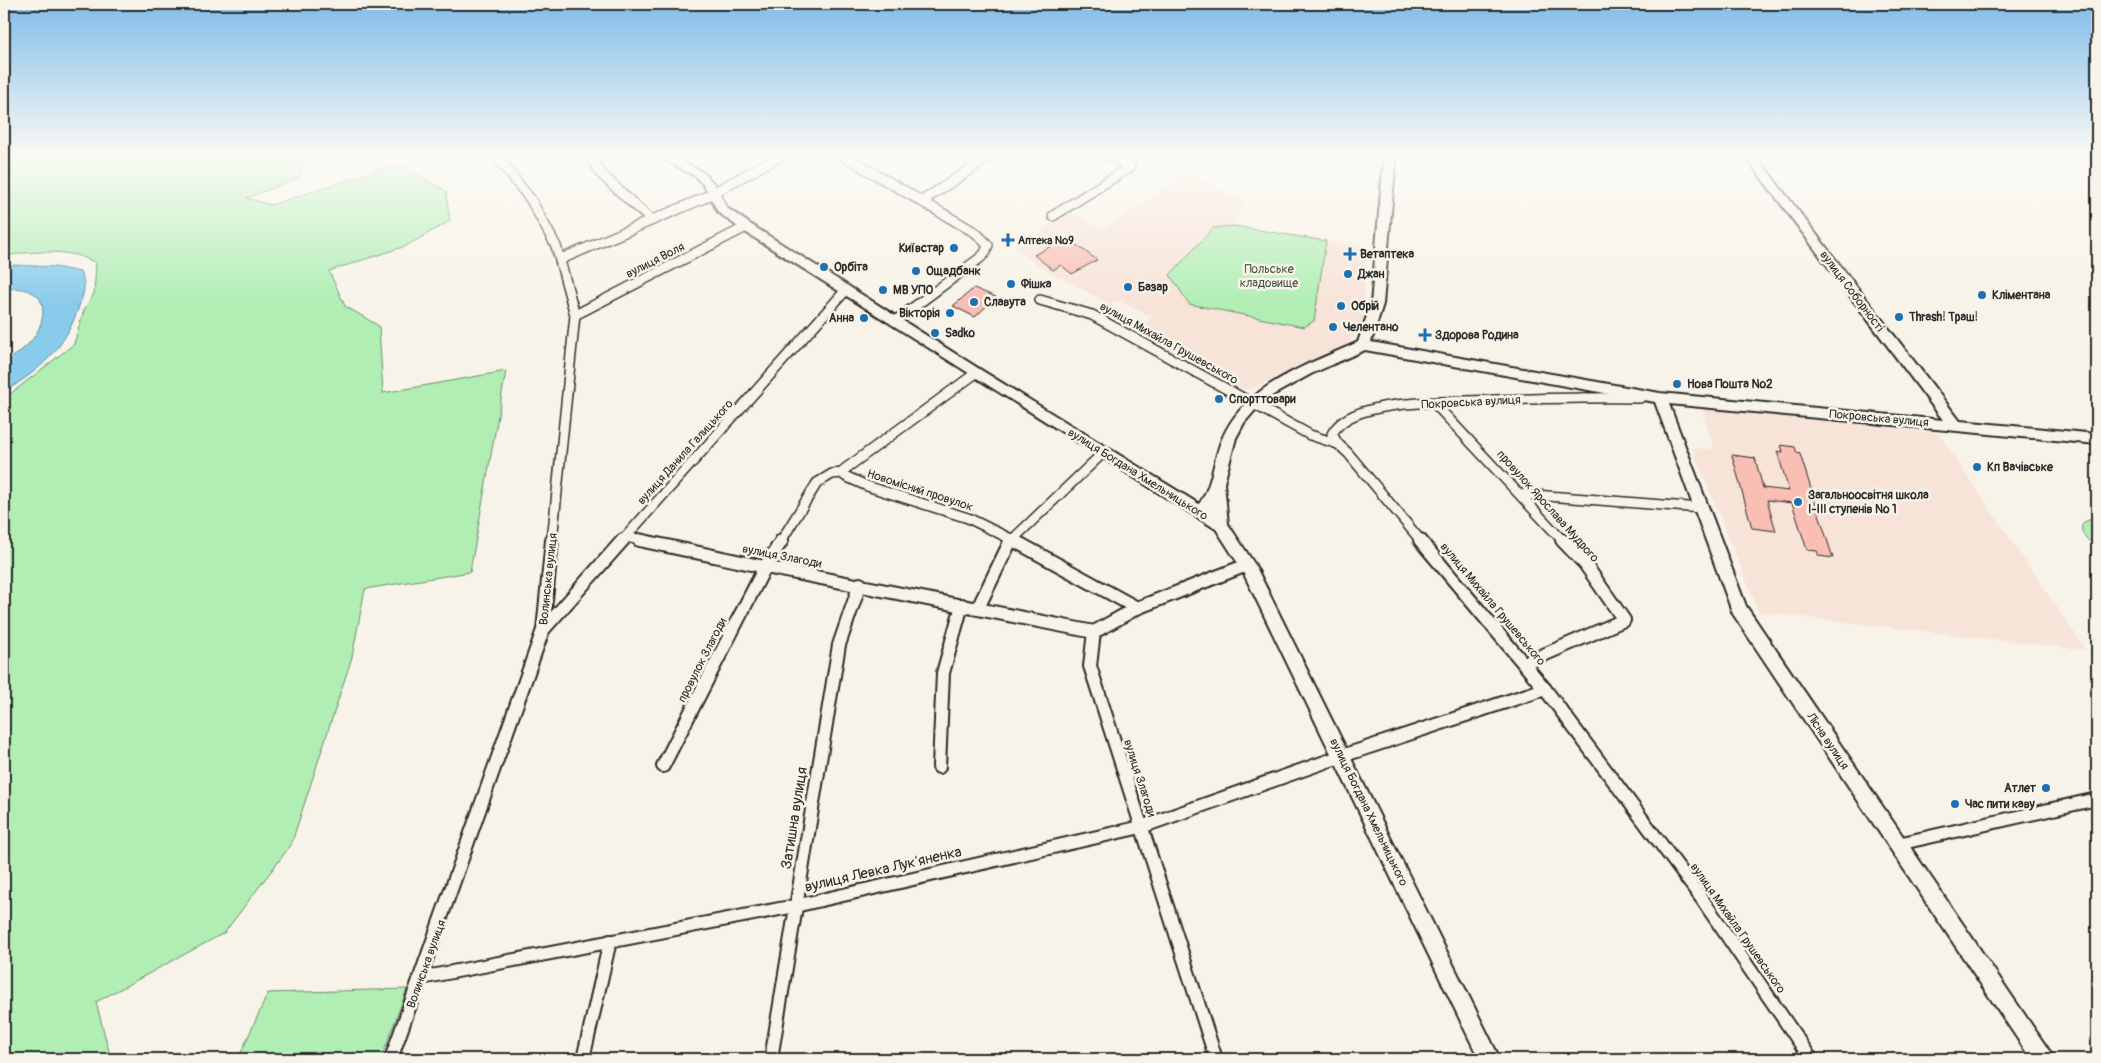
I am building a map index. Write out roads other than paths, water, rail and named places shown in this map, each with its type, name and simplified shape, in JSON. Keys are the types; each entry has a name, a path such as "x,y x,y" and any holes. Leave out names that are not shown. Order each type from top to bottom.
{"main road":[{"name":"вулиця Богдана Хмельницького","path":"720,206 722,210 746,226 976,373 1221,525 1247,565 1490,1059"},
{"path":"1201,512 1218,482 1228,440 1234,427 1251,404 1277,386 1364,345 1377,304 1386,206"},
{"name":"вулиця Соборності","path":"1788,206 1955,425"},
{"name":"Покровська вулиця","path":"1364,345 1660,398 2097,439"},
{"name":"Лісна вулиця","path":"1660,398 1739,609 2042,1059"},
{"path":"1184,501 1203,496 1218,482"},
{"path":"1218,482 1221,525"}],"street":[{"name":"Волинська вулиця","path":"392,1059 542,630 576,315 561,259 534,206"},
{"path":"635,206 651,220"},
{"path":"561,259 685,206"},
{"path":"895,321 957,277 988,249 986,242 976,234 928,206"},
{"path":"1053,216 1069,206"},
{"name":"вулиця Воля","path":"576,315 746,226"},
{"name":"вулиця Данила Галицького","path":"542,630 846,290"},
{"name":"вулиця Михайла Грушевського","path":"1040,300 1092,315 1310,435 1338,444 1348,453 1545,689 1702,899 1811,1059"},
{"name":"Новомісний провулок","path":"976,373 845,468 843,473 849,479 867,486 968,518 1012,538 1136,608"},
{"name":"Покровська вулиця","path":"1338,444 1332,434 1335,427 1355,415 1393,407 1434,403 1602,396 1660,398"},
{"name":"провулок Ярослава Мудрого","path":"1434,403 1522,494 1585,564 1624,620 1525,663"},
{"path":"978,608 1012,538 1104,452"},
{"name":"провулок Злагоди","path":"663,766 765,567 817,482 832,474 843,473"},
{"path":"1522,494 1701,508"},
{"name":"вулиця Злагоди","path":"626,537 765,567 860,584 1094,632 1090,666 1216,1059"},
{"path":"1094,632 1136,608 1247,565"},
{"name":"Затишна вулиця","path":"771,1059 839,645 860,584"},
{"path":"939,767 943,673 962,605"},
{"name":"вулиця Левка Лукʼяненка","path":"421,978 796,906 1141,827 1342,756 1545,689"},
{"path":"1898,844 2097,799"},
{"path":"583,1059 610,941"}],"water":[{"path":"4,266 56,267 80,272 84,281 84,289 73,321 59,346 40,366 4,392 4,363 19,353 36,335 43,314 41,301 28,290 4,289"}],"place":[{"name":"Аптека №9","path":"1008,240"},
{"name":"Київстар","path":"954,248"},
{"name":"Ветаптека","path":"1350,254"},
{"name":"Орбіта","path":"824,267"},
{"name":"Ощадбанк","path":"916,271"},
{"name":"Джан","path":"1348,274"},
{"name":"Фішка","path":"1011,284"},
{"name":"Базар","path":"1128,287"},
{"name":"МВ УПО","path":"883,290"},
{"name":"Кліментана","path":"1982,295"},
{"name":"Славута","path":"974,302"},
{"name":"Обрій","path":"1341,306"},
{"name":"Вікторія","path":"950,313"},
{"name":"Thrash! Траш!","path":"1899,317"},
{"name":"Анна","path":"864,318"},
{"name":"Челентано","path":"1333,327"},
{"name":"Sadko","path":"935,333"},
{"name":"Здорова Родина","path":"1425,335"},
{"name":"Нова Пошта №2","path":"1677,384"},
{"name":"Спорттовари","path":"1219,399"},
{"name":"Кп Вачівське","path":"1977,467"},
{"name":"Загальноосвітня школа І-ІІІ ступенів № 1","path":"1798,502"},
{"name":"Атлет","path":"2046,788"},
{"name":"Час пити каву","path":"1955,804"}],"park label":[{"name":"Польське кладовище","path":"1269,276"}]}
